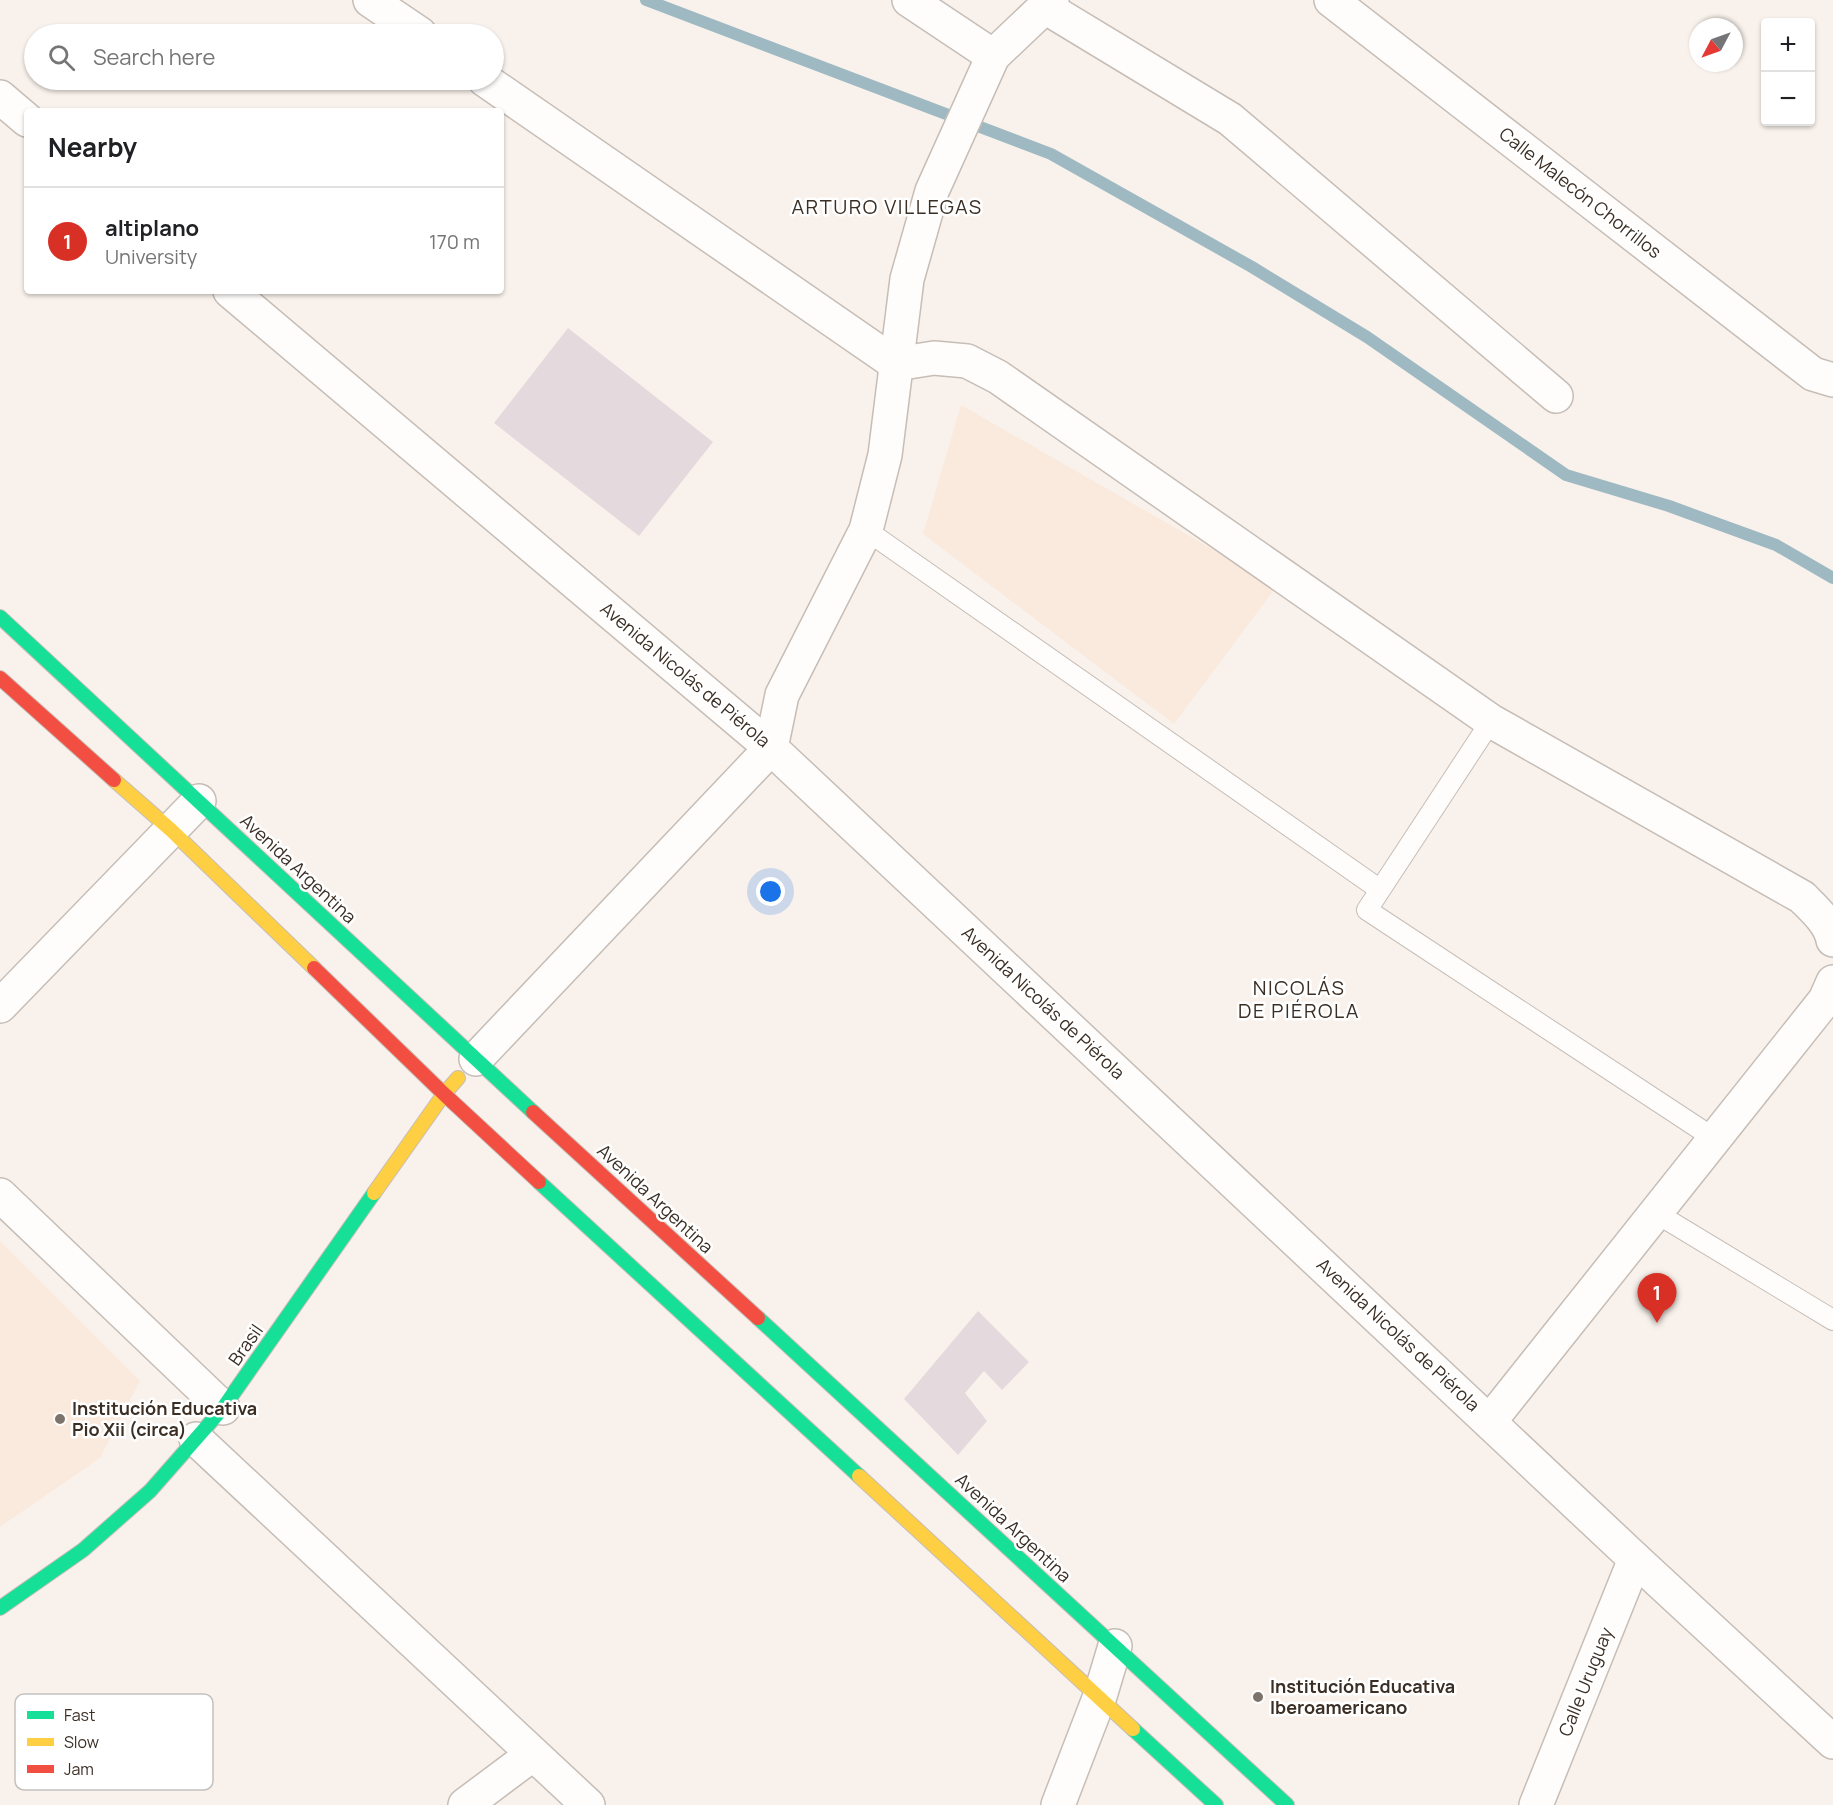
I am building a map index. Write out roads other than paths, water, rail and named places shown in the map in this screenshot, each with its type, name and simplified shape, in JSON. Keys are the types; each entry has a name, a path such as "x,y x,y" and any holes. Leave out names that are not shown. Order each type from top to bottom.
{"street":[{"path":"370,0 405,24"},
{"path":"909,0 988,67"},
{"name":"Calle Malecón Chorrillos","path":"1331,0 1813,374 1833,380"},
{"path":"476,1059 771,748 782,695 866,530 885,455 907,279 932,191 988,67 1048,4 1230,119 1556,396"},
{"path":"499,90 896,364 934,358 967,361 998,377 1491,721 1802,897 1819,914 1832,934 1833,940"},
{"path":"0,97 24,117"},
{"name":"Avenida Nicolás de Piérola","path":"234,294 771,748 1833,1742"},
{"name":"Avenida Argentina","path":"0,617 845,1406 1115,1646 1231,1760 1287,1805"},
{"path":"0,678 171,830 444,1094 822,1433 1100,1696 1208,1791 1216,1805"},
{"path":"0,1006 199,801"},
{"path":"1490,1421 1825,1000 1833,982"},
{"name":"Brasil","path":"0,1608 83,1550 150,1491 223,1408 444,1094 476,1059"},
{"path":"0,1195 223,1408"},
{"path":"195,1439 588,1805"},
{"name":"Calle Uruguay","path":"1536,1805 1635,1558"},
{"path":"1058,1805 1100,1696 1115,1646"},
{"path":"465,1805 533,1754"}],"lane":[{"path":"866,530 1380,889"},
{"path":"1491,721 1366,910 1715,1138"},
{"path":"1656,1213 1833,1320"}],"waterway":[{"path":"646,0 1051,154 1252,267 1367,337 1566,475 1669,506 1776,545 1833,578"}],"place":[{"name":"altiplano","path":"1657,1323"},
{"name":"Institución Educativa Pio Xii (circa)","path":"60,1419"},
{"name":"Institución Educativa Iberoamericano","path":"1258,1697"}],"district":[{"name":"ARTURO VILLEGAS","path":"887,207"},
{"name":"NICOLÁS DE PIÉROLA","path":"1299,1000"}]}
